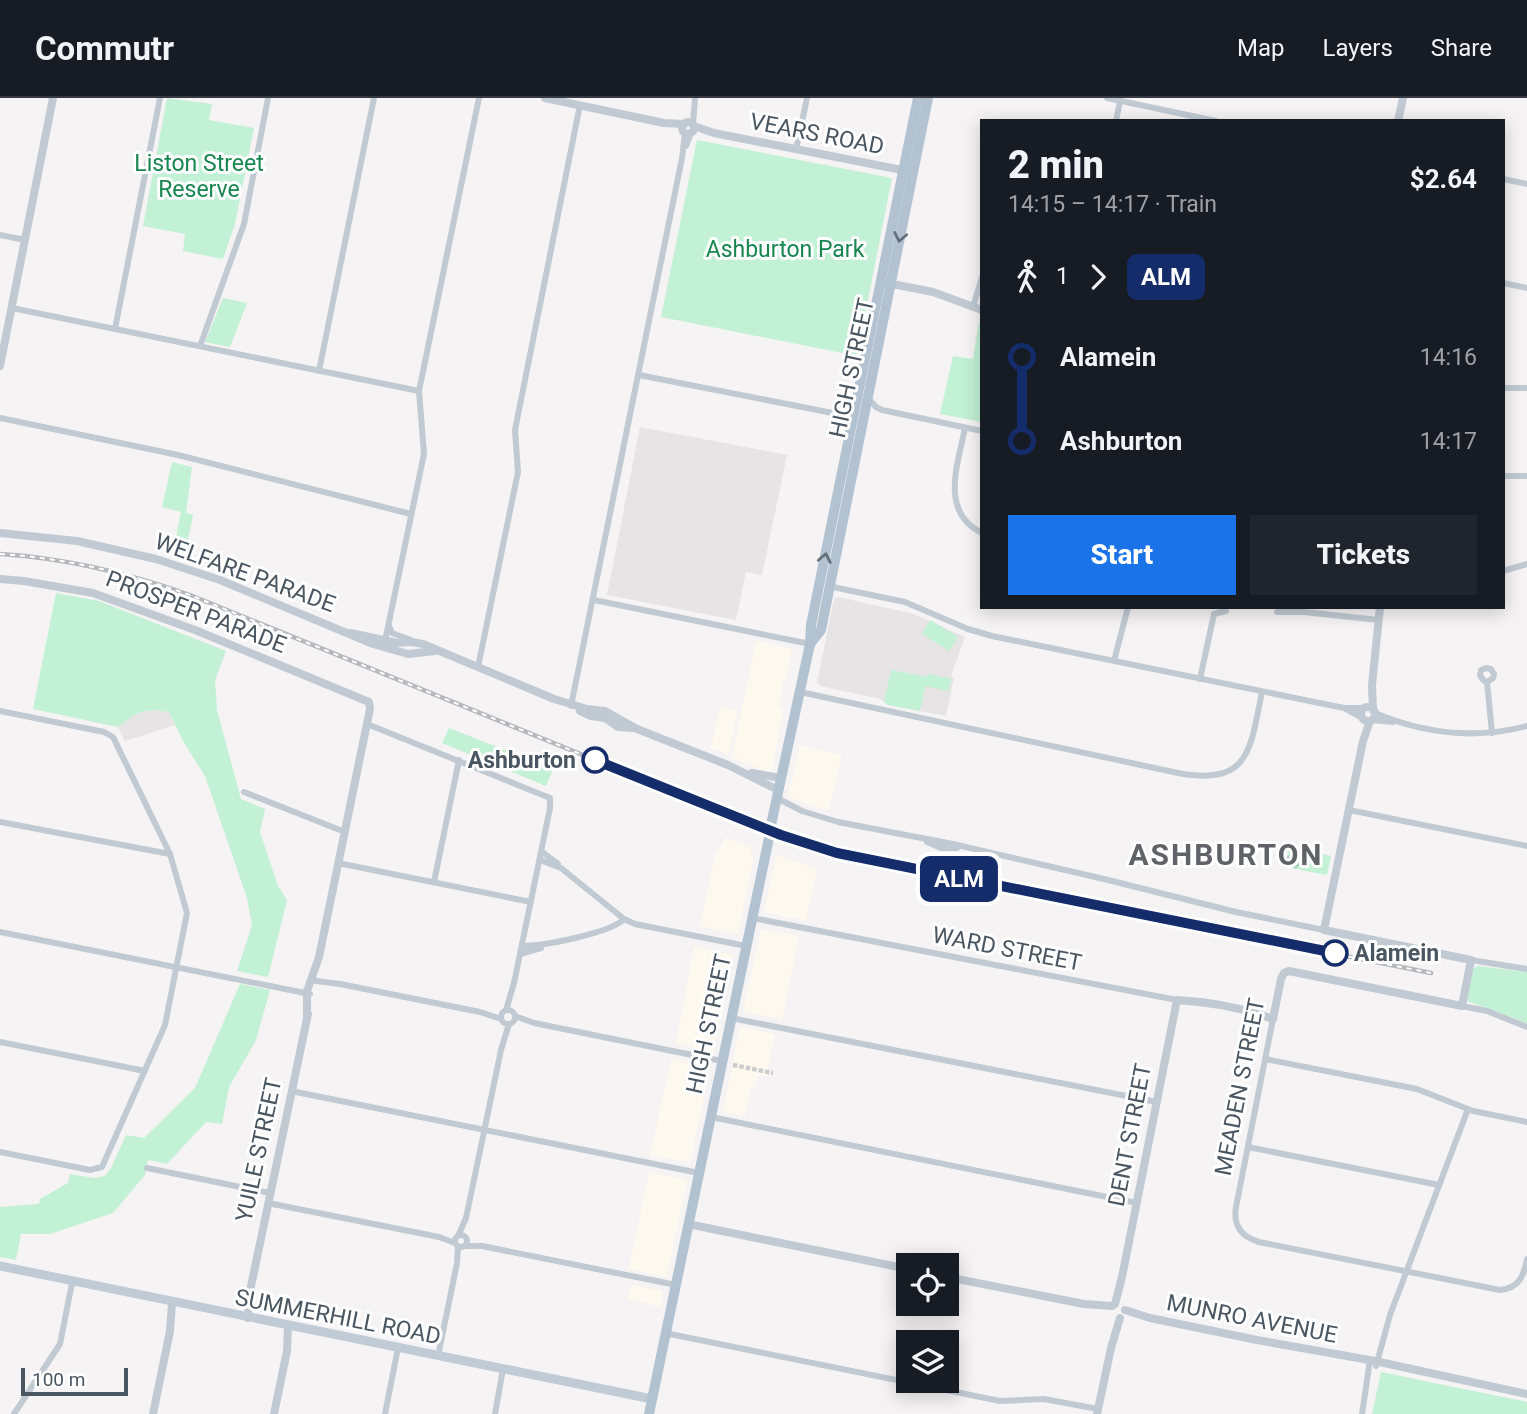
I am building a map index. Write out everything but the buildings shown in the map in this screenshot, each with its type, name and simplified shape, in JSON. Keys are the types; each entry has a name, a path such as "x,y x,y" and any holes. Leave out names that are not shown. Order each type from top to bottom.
{"main road":[{"name":"HIGH STREET","path":"825,585 868,398 886,282 908,171 918,98"},
{"name":"HIGH STREET","path":"908,171 928,98"},
{"name":"HIGH STREET","path":"649,1414 810,643 821,630 825,585 853,417 886,282"},
{"name":"SUMMERHILL ROAD","path":"0,1268 652,1398"}],"street":[{"path":"0,366 53,98"},
{"path":"115,329 160,98"},
{"path":"200,346 245,219 268,98"},
{"path":"319,370 373,98"},
{"path":"384,644 424,451 419,391 477,98"},
{"name":"VEARS ROAD","path":"545,98 908,171"},
{"path":"571,706 694,98"},
{"path":"796,150 807,98"},
{"path":"1107,98 1206,119"},
{"path":"1398,119 1403,98"},
{"path":"1116,119 1120,101"},
{"path":"478,667 517,477 515,430 580,105"},
{"path":"1505,179 1527,184"},
{"path":"0,235 25,240"},
{"path":"886,282 928,291 977,308 980,289"},
{"path":"1505,283 1527,288"},
{"path":"12,308 419,391"},
{"path":"639,375 853,417"},
{"path":"1505,388 1527,388"},
{"path":"868,398 882,410 980,431"},
{"path":"0,418 178,455 411,514"},
{"path":"965,428 954,496 964,519 980,531"},
{"path":"1505,476 1527,477"},
{"name":"WELFARE PARADE","path":"0,533 97,545 168,562 408,654 426,650 437,651"},
{"path":"1505,570 1527,565"},
{"name":"PROSPER PARADE","path":"0,579 93,593 136,607 365,699 370,705"},
{"path":"825,585 905,602 932,611 968,629 992,636 1344,708 1450,734 1492,733 1527,726"},
{"path":"594,600 810,643"},
{"path":"1117,662 1128,609"},
{"path":"1324,930 1368,715 1380,609"},
{"path":"1200,679 1213,610 1226,611"},
{"path":"1277,612 1297,610 1379,620"},
{"path":"389,621 392,633 416,642"},
{"name":"WELFARE PARADE","path":"384,644 416,642 587,715 607,716 618,727 637,729 736,769 781,778"},
{"path":"1487,682 1492,733"},
{"path":"800,692 920,720 1209,777 1230,770 1246,754 1253,738 1262,692"},
{"name":"YUILE STREET","path":"244,1317 311,1005 308,993 315,979 370,705"},
{"path":"0,711 110,734 170,854 187,913 166,1020 105,1163 100,1169 94,1170 0,1152"},
{"path":"367,724 545,794 551,801 438,1356"},
{"path":"434,882 459,760"},
{"name":"WELFARE PARADE","path":"736,769 777,798"},
{"path":"244,792 345,832"},
{"path":"777,798 802,811 838,822 922,840 941,848 965,849 1096,878 1112,886 1133,887 1324,930 1469,960 1527,969"},
{"path":"1349,810 1527,846"},
{"path":"0,821 170,854"},
{"path":"542,852 555,860 561,869"},
{"path":"540,860 561,869 624,919 635,924 746,946"},
{"path":"338,863 531,902"},
{"name":"WARD STREET","path":"752,918 1177,1000 1274,1016"},
{"path":"520,954 615,926 624,919"},
{"path":"0,932 308,993"},
{"path":"522,946 550,944"},
{"path":"1469,960 1460,1006 1493,1013 1527,1027"},
{"name":"MEADEN STREET","path":"1407,1271 1252,1240 1239,1230 1235,1215 1281,979 1289,971 1460,1006"},
{"path":"315,979 722,1061"},
{"name":"DENT STREET","path":"1098,1411 1177,1000"},
{"path":"732,1018 1157,1102"},
{"path":"0,1042 145,1071"},
{"path":"1265,1059 1417,1089 1468,1109 1527,1122"},
{"path":"291,1091 699,1173"},
{"path":"1362,1414 1367,1388 1390,1315 1468,1109"},
{"path":"711,1117 1137,1203"},
{"path":"1248,1147 1439,1185"},
{"path":"147,1168 270,1193"},
{"path":"268,1203 676,1285"},
{"path":"688,1224 896,1267"},
{"path":"1407,1271 1500,1290 1509,1289 1518,1283 1527,1259"},
{"name":"MUNRO AVENUE","path":"959,1279 1527,1394"},
{"path":"14,1414 60,1344 72,1283"},
{"path":"153,1414 175,1303"},
{"path":"274,1414 292,1327"},
{"path":"665,1333 1000,1401 1044,1399 1098,1411"},
{"path":"384,1414 398,1348"},
{"path":"495,1414 503,1369"}],"shaded area":[{"path":"640,427 787,455 762,575 746,572 736,620 607,595"},
{"path":"838,597 914,614 965,637 951,676 954,678 946,716 888,705 880,699 820,686 817,682 834,599"},
{"path":"756,641 792,649 786,679 781,684 783,686 779,706 784,707 772,770 768,772 732,757"},
{"path":"720,707 738,710 728,755 711,748"},
{"path":"152,708 169,712 175,725 125,741 118,727 132,716"},
{"path":"800,746 842,755 829,811 788,797"},
{"path":"726,837 750,847 753,861 738,934 700,926 715,855"},
{"path":"776,855 817,869 806,921 764,912"},
{"path":"761,929 799,936 782,1019 743,1012"},
{"path":"694,947 734,955 714,1051 676,1043"},
{"path":"740,1027 775,1034 766,1077 758,1075 754,1090 750,1090 745,1117 723,1112"},
{"path":"671,1059 710,1068 690,1163 650,1155"},
{"path":"649,1172 687,1180 667,1277 629,1269"},
{"path":"631,1285 663,1291 660,1307 628,1299"}],"green space":[{"name":"Liston Street Reserve","path":"167,98 212,104 209,120 254,128 235,224 223,259 183,251 185,234 143,226"},
{"name":"Ashburton Park","path":"697,140 892,178 857,356 661,317"},
{"path":"223,298 247,303 230,347 205,342"},
{"path":"979,321 980,422 940,414 953,356 973,359"},
{"path":"172,462 192,467 186,513 193,515 184,559 172,556 181,512 162,507"},
{"path":"56,593 99,601 226,651 215,680 217,710 241,799 265,809 260,832 278,886 287,900 268,977 237,971 252,925 247,898 205,776 169,712 142,712 118,727 33,709"},
{"path":"930,620 958,637 949,651 922,634"},
{"path":"891,670 952,679 948,691 925,686 920,711 884,702"},
{"path":"449,728 553,769 546,786 442,743"},
{"path":"1289,847 1309,851 1305,871 1285,866"},
{"path":"1309,851 1331,856 1327,875 1305,871"},
{"path":"1478,966 1527,972 1527,1023 1467,1001 1472,969"},
{"path":"240,984 270,990 256,1040 229,1087 222,1124 206,1122 167,1164 148,1160 145,1175 113,1213 50,1234 21,1234 16,1260 0,1257 0,1207 39,1204 40,1199 68,1183 70,1174 94,1178 105,1176 126,1135 144,1138 195,1088"},
{"path":"1381,1372 1527,1402 1527,1414 1372,1414"}],"tunnel":[{"path":"733,1065 773,1073"}],"railway":[{"path":"0,554 96,568 190,595 755,825"},
{"path":"781,835 875,862 1431,973"}],"train":[{"name":"ALM","path":"595,760 781,835 837,853 1335,953"}],"place":[{"name":"Ashburton","path":"595,760"},
{"name":"Alamein","path":"1335,953"}],"district":[{"name":"ASHBURTON","path":"1226,854"}]}
